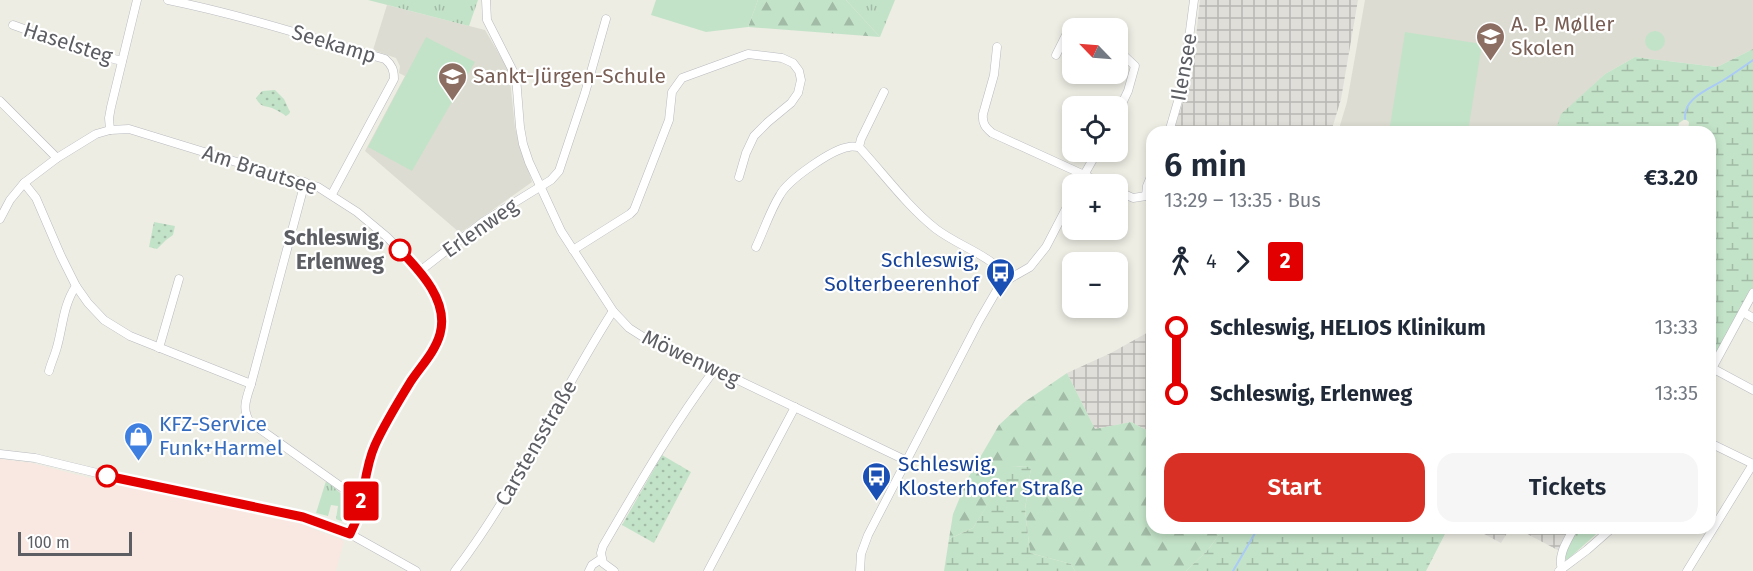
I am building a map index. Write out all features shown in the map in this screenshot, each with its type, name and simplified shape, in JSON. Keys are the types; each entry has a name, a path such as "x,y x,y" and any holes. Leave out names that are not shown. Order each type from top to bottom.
{"street":[{"path":"110,130 111,107 137,0"},
{"name":"Seekamp","path":"168,0 264,23 385,59 391,63 394,79 332,194"},
{"name":"Möwenweg","path":"486,0 487,20 516,77 523,144 561,231 613,311 629,328 651,342 715,369 905,460"},
{"name":"Ilensee","path":"1171,126 1183,84 1194,0"},
{"name":"Erlenweg","path":"420,271 483,222 551,180 558,171 585,93 606,19"},
{"name":"Haselsteg","path":"13,25 94,54 122,61"},
{"path":"1056,55 1062,43"},
{"path":"998,47 994,75 982,120 985,128 1080,174"},
{"path":"573,250 634,210 669,120 672,92 682,78 748,54 782,58 793,63 799,71 801,80 798,93 791,103 754,136 739,177"},
{"path":"1126,96 1135,66 1128,59"},
{"path":"859,147 884,92"},
{"path":"0,101 57,158"},
{"name":"Am Brautsee","path":"0,219 10,200 24,183 57,158 96,134 110,130 129,129 305,182 332,194 387,237 420,271 434,292 441,314 440,333 375,446 367,466 359,513 350,534"},
{"path":"756,247 787,185 837,151 859,147 923,218 957,243 995,264 1009,279"},
{"path":"305,182 244,409 250,422 361,499"},
{"path":"24,183 36,198 76,286 104,320 123,333 251,384"},
{"path":"1128,196 1133,198 1146,196"},
{"path":"860,571 861,554 868,535 979,321 997,290 1009,279 1030,267 1046,247 1062,216"},
{"path":"159,348 178,279"},
{"path":"49,371 57,348 65,308 76,286"},
{"path":"1716,361 1753,293"},
{"name":"Carstensstraße","path":"455,571 494,518 613,311"},
{"path":"1743,312 1753,318"},
{"path":"614,571 601,559 603,546 659,450 687,406 715,369"},
{"path":"1716,372 1753,390"},
{"path":"708,571 795,407"},
{"path":"1716,446 1753,464 1716,525"},
{"path":"0,454 35,458 126,480 303,517 350,534 416,571"},
{"path":"1560,570 1559,562 1571,534"},
{"path":"1560,570 1605,534"},
{"path":"1688,571 1710,534"},
{"path":"589,571 596,561 601,559"}],"shaded area":[{"path":"1200,0 1358,0 1341,99 1333,126 1175,126 1192,75"},
{"name":"A. P. Møller Skolen","path":"1365,0 1753,0 1753,49 1717,67 1635,57 1605,74 1562,114 1557,126 1340,126 1347,102"},
{"name":"Sankt-Jürgen-Schule","path":"387,5 485,30 509,71 515,128 532,182 460,233 365,151 405,76 399,73 400,66 396,58 373,50"},
{"path":"1146,333 1146,430 1131,422 1095,429 1067,373 1111,353"},
{"path":"0,459 32,463 120,486 257,512 298,523 344,541 336,571 0,571"},
{"path":"1484,534 1506,534 1501,543"},
{"path":"1527,534 1574,534 1565,554"}],"green space":[{"path":"368,0 478,0 469,26"},
{"path":"656,0 758,0 748,27 706,32 651,15"},
{"path":"758,0 846,0 880,37 748,27"},
{"path":"846,0 895,0 880,37"},
{"path":"1651,31 1659,31 1665,37 1665,45 1659,51 1651,51 1645,45 1645,37"},
{"path":"1405,32 1482,44 1469,126 1390,126"},
{"path":"426,37 475,62 412,171 368,147"},
{"path":"1753,49 1753,288 1716,356 1716,126 1689,126 1689,122 1685,119 1679,126 1557,126 1561,114 1605,74 1635,57 1717,67"},
{"path":"275,90 284,99 290,112 286,116 261,105 256,98 262,91"},
{"path":"154,222 175,226 173,235 157,249 149,247"},
{"path":"1067,373 1095,429 1131,422 1146,430 1146,534 1220,534 1207,551 1186,571 1075,571 1071,564 1030,553 1025,509 1031,467 1012,466 973,528 949,539 953,514 968,478 999,425 1023,403"},
{"path":"662,455 691,472 654,543 622,525"},
{"path":"1011,466 1031,467 1025,509 1030,553 1071,564 1075,571 944,571 949,539 973,528"},
{"path":"326,481 349,503 352,514 349,519 342,521 336,519 338,506 331,505 328,516 316,513"},
{"path":"1220,534 1445,534 1426,571 1186,571 1207,551"},
{"path":"1574,534 1596,534 1566,561 1565,554"}],"waterway":[{"path":"1685,119 1688,106 1697,96 1753,60"},
{"path":"1233,571 1255,534"}],"bus line":[{"name":"2","path":"107,476 303,517 350,534 359,513 367,466 375,446 437,340 442,322 434,292 420,271 400,250"}],"place":[{"name":"A. P. Møller Skolen","path":"1490,62"},
{"name":"Sankt-Jürgen-Schule","path":"452,102"},
{"name":"Schleswig, Erlenweg","path":"400,250"},
{"name":"Schleswig, Solterbeerenhof","path":"1000,298"},
{"name":"KFZ-Service Funk+Harmel","path":"138,462"},
{"name":"Schleswig, Klosterhofer Straße","path":"877,502"}]}
